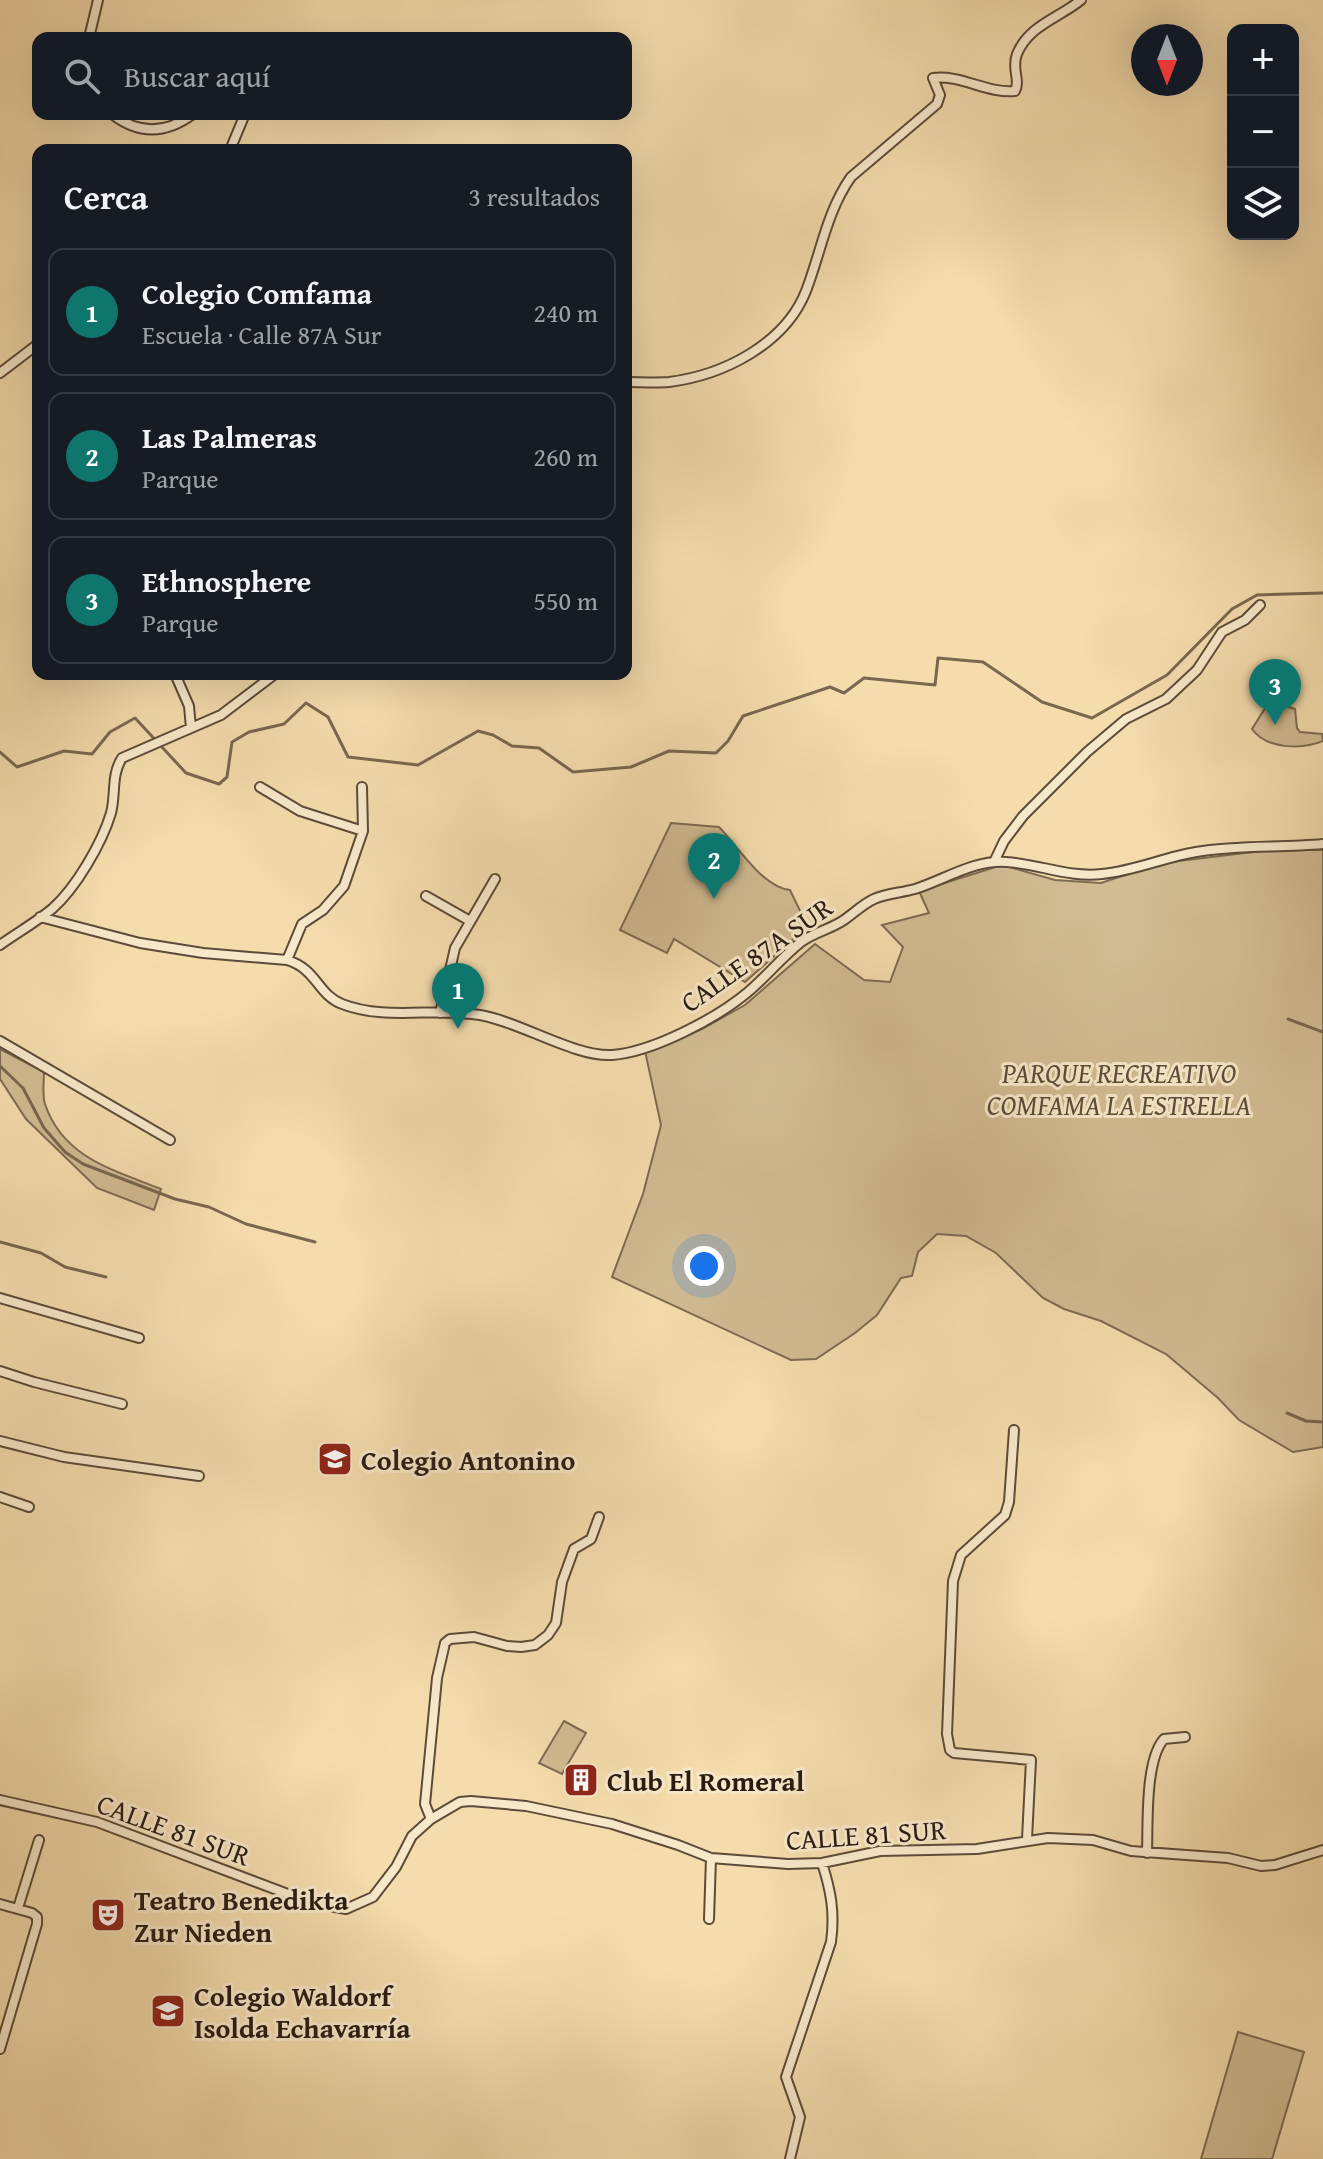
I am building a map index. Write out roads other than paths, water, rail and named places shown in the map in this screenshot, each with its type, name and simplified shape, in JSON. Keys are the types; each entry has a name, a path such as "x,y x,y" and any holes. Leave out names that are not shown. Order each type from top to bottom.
{"street":[{"path":"90,32 98,0"},
{"path":"632,382 666,382 701,374 744,360 760,348 799,308 828,222 851,177 937,104 940,95 933,78 1015,91 1018,85 1013,67 1022,43 1039,26 1081,0"},
{"path":"120,120 129,126 149,131 177,125 184,120"},
{"path":"232,144 242,120"},
{"path":"0,373 32,349"},
{"path":"994,862 1004,841 1023,816 1087,752 1126,719 1166,699 1197,670 1222,632 1245,620 1260,605"},
{"path":"178,680 189,706 191,728"},
{"path":"0,945 63,897 103,838 112,808 116,768 122,758 221,715 267,680"},
{"path":"260,787 300,811 363,831"},
{"path":"40,917 140,943 203,953 287,960 302,924 323,910 344,886 363,831 362,787"},
{"name":"CALLE 87A SUR","path":"287,960 309,971 329,997 339,1003 373,1012 482,1015 596,1054 625,1052 709,1019 749,991 801,943 834,926 875,898 916,889 994,862 1016,863 1064,873 1103,874 1165,857 1220,848 1323,844"},
{"path":"440,1013 451,960 495,879"},
{"path":"426,896 470,921"},
{"path":"0,1041 170,1140"},
{"path":"0,1298 139,1338"},
{"path":"0,1371 122,1404"},
{"path":"1014,1430 1009,1502 1005,1515 961,1555 953,1581 947,1734 950,1750 954,1753 1031,1760 1027,1839"},
{"path":"0,1441 64,1457 199,1476"},
{"path":"0,1497 29,1507"},
{"path":"431,1819 425,1804 437,1678 445,1643 450,1639 474,1637 521,1647 535,1645 548,1635 556,1623 562,1582 574,1549 591,1539 599,1517"},
{"path":"1147,1853 1150,1788 1157,1746 1164,1739 1185,1737"},
{"name":"CALLE 81 SUR","path":"0,1800 97,1822 309,1902 346,1909 373,1897 396,1867 412,1836 431,1819 460,1802 526,1806 612,1824 711,1858 788,1864 822,1863 880,1851 977,1849 1027,1839 1077,1838 1147,1853 1202,1855 1269,1866 1323,1850"},
{"path":"18,1908 39,1840"},
{"path":"709,1919 711,1858"},
{"path":"790,2159 800,2117 786,2077 831,1942 834,1922 833,1898 822,1863"},
{"path":"0,1904 37,1917 0,2049"}],"waterway":[{"path":"0,752 17,767 64,751 92,754 110,732 135,718 186,773 219,784 227,777 232,742 249,732 284,724 306,703 328,717 348,757 418,765 478,731 512,746 539,748 573,772 631,767 669,751 716,753 728,741 743,716 830,687 844,693 864,678 935,685 938,658 983,662 1042,702 1092,718 1167,675 1232,609 1257,595 1323,593"},
{"path":"1288,1019 1323,1032"},
{"path":"0,1066 23,1088 44,1128 65,1152 83,1164 175,1199 209,1207 246,1224 315,1242"},
{"path":"0,1242 41,1253 65,1267 106,1277"},
{"path":"1287,1413 1306,1421 1323,1422"}],"place":[{"name":"Ethnosphere","path":"1275,725"},
{"name":"Las Palmeras","path":"714,899"},
{"name":"Colegio Comfama","path":"458,1029"},
{"name":"Colegio Antonino","path":"335,1459"},
{"name":"Club El Romeral","path":"581,1780"},
{"name":"Teatro Benedikta Zur Nieden","path":"108,1915"},
{"name":"Colegio Waldorf Isolda Echavarría","path":"168,2011"}],"park label":[{"name":"PARQUE RECREATIVO COMFAMA LA ESTRELLA","path":"1119,1088"}]}
